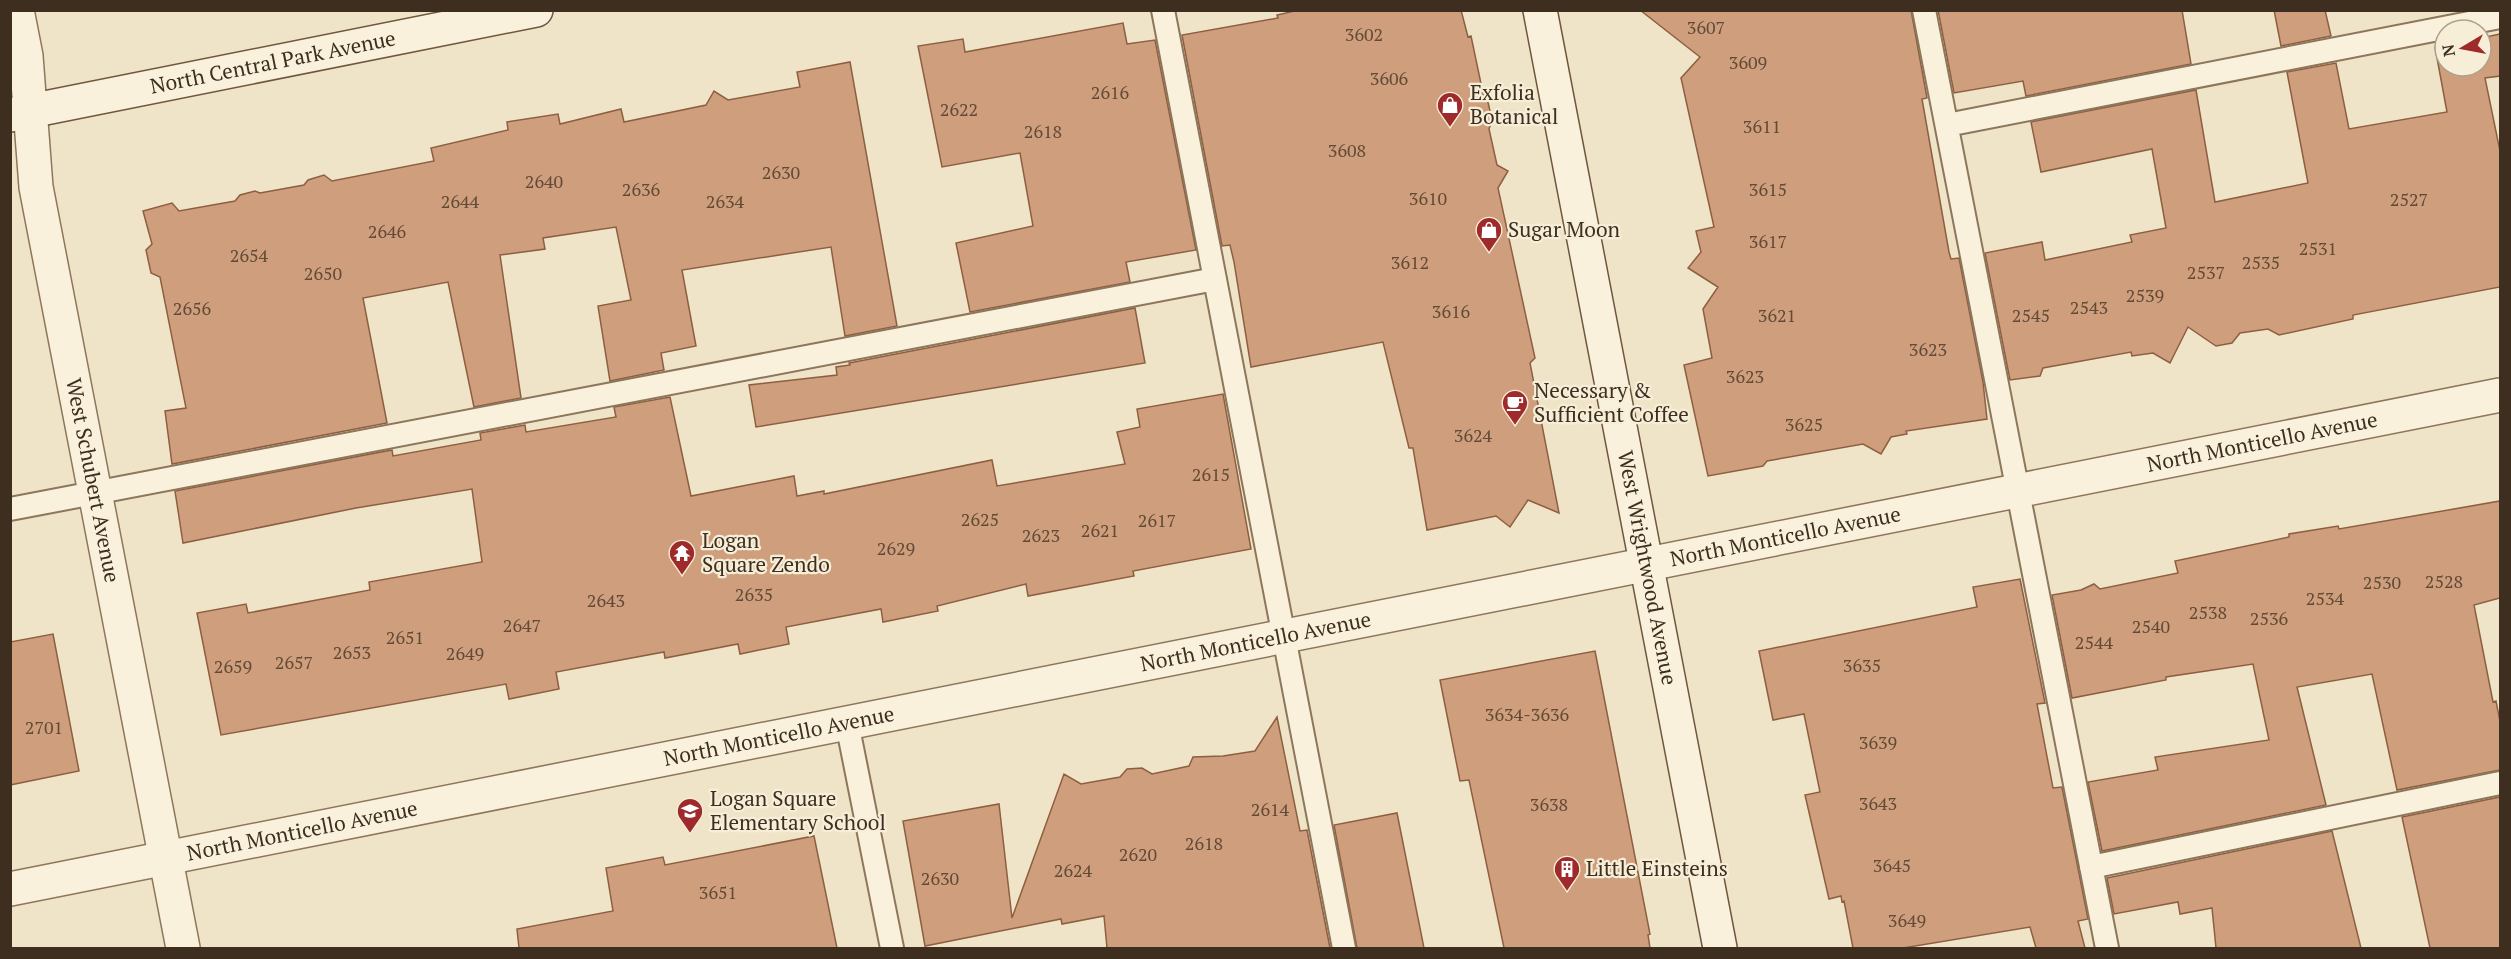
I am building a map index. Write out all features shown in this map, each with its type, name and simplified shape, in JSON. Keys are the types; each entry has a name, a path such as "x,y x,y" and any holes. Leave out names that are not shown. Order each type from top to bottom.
{"street":[{"name":"West Schubert Avenue","path":"17,10 26,56 20,113 183,948"},
{"name":"North Central Park Avenue","path":"20,113 536,10"},
{"name":"West Wrightwood Avenue","path":"1540,10 1720,948"},
{"name":"North Monticello Avenue","path":"10,890 2500,394"}],"lane":[{"path":"1163,10 1344,948"},
{"path":"1924,10 2107,948"},
{"path":"1947,125 2500,17"},
{"path":"10,509 1215,279"},
{"path":"847,723 892,948"},
{"path":"2091,867 2500,783"}],"building":[{"path":"1299,10 1461,10 1468,37 1471,36 1484,98 1488,102 1492,120 1489,129 1497,165 1508,171 1498,188 1535,358 1530,363 1559,513 1528,500 1510,527 1496,516 1427,530 1413,448 1409,448 1383,342 1251,367 1234,262 1230,245 1222,246 1182,35 1278,18 1277,15"},
{"path":"1640,10 1911,10 1927,98 1922,99 1949,252 1951,259 1959,258 1983,382 1987,419 1906,431 1907,434 1891,437 1881,454 1863,444 1767,461 1763,466 1708,476 1684,365 1712,358 1703,309 1718,287 1688,268 1701,252 1696,231 1714,227 1681,78 1700,57"},
{"path":"1938,10 2182,10 2191,64 2026,96 2023,81 1954,93"},
{"path":"2274,10 2325,10 2331,36 2281,46"},
{"path":"1123,23 1127,44 1155,40 1196,250 1126,262 1130,282 970,312 956,243 1033,226 1020,153 942,167 918,46 963,39 965,52"},
{"path":"2500,34 2500,76 2493,77 2493,35"},
{"path":"850,62 897,326 845,336 831,247 682,270 696,346 661,353 664,370 610,381 598,306 631,300 616,227 543,238 545,249 500,255 521,398 474,407 448,282 363,298 387,423 172,464 165,411 186,408 160,277 151,273 146,250 152,244 143,211 172,203 179,211 235,201 240,195 255,191 260,193 304,185 308,180 324,175 332,181 434,161 431,148 508,130 507,122 558,114 560,124 621,109 624,122 706,105 714,91 728,100 800,87 797,72"},
{"path":"2336,63 2349,129 2447,112 2441,78 2485,78 2500,151 2500,287 2353,315 2353,319 2279,335 2268,329 2240,333 2232,343 2216,346 2188,327 2170,363 2153,353 2132,356 2131,352 2043,368 2040,376 2010,380 1985,253 2042,242 2045,260 2132,242 2130,235 2166,228 2152,149 2041,172 2031,122 2196,90 2215,202 2308,183 2287,72"},
{"path":"1135,308 1145,363 756,427 749,385 837,375 836,367 850,365 849,363"},
{"path":"1223,394 1251,549 1133,571 1134,576 1028,596 1026,584 937,606 938,611 883,622 881,609 786,627 789,644 740,654 738,644 665,658 664,652 556,672 559,689 509,699 506,684 221,735 197,613 246,604 248,613 370,590 369,582 482,562 472,489 356,508 183,543 175,491 392,450 393,456 481,440 480,433 525,425 526,432 616,417 614,407 670,397 691,496 794,476 797,496 824,491 824,494 992,460 997,486 1125,464 1117,432 1140,427 1137,409"},
{"path":"2500,501 2500,598 2474,605 2493,702 2496,701 2500,721 2500,770 2397,790 2372,674 2297,687 2326,805 2102,851 2088,782 2158,770 2155,757 2269,740 2253,664 2166,677 2166,680 2072,698 2052,595 2081,590 2094,584 2100,589 2178,573 2175,561 2289,537 2289,534 2338,526 2339,529"},
{"path":"2020,579 2045,703 2037,704 2053,788 2062,787 2088,919 2078,921 2085,948 2036,948 2030,927 1903,948 1853,948 1844,901 1842,902 1841,896 1829,899 1805,795 1820,792 1804,714 1773,720 1759,651 1977,607 1973,587"},
{"path":"53,634 79,771 10,785 10,642"},
{"path":"1595,651 1650,934 1648,935 1650,948 1504,948 1469,780 1460,781 1440,680"},
{"path":"1277,717 1300,831 1307,830 1330,948 1107,948 1104,916 1062,924 1061,919 925,946 903,821 999,804 1012,918 1064,774 1081,784 1120,777 1127,769 1142,768 1152,774 1189,766 1193,757 1223,756 1255,751"},
{"path":"2500,797 2500,948 2430,948 2402,817"},
{"path":"1397,813 1424,948 1357,948 1334,825"},
{"path":"2332,831 2361,948 2216,948 2212,908 2180,914 2178,902 2114,914 2107,878"},
{"path":"814,836 837,948 519,948 517,929 613,911 606,868 663,857 665,865"}],"place":[{"name":"Exfolia Botanical","path":"1450,128"},
{"name":"Sugar Moon","path":"1489,253"},
{"name":"Necessary & Sufficient Coffee","path":"1515,426"},
{"name":"Logan Square Zendo","path":"682,576"},
{"name":"Logan Square Elementary School","path":"690,834"},
{"name":"Little Einsteins","path":"1567,892"}]}
